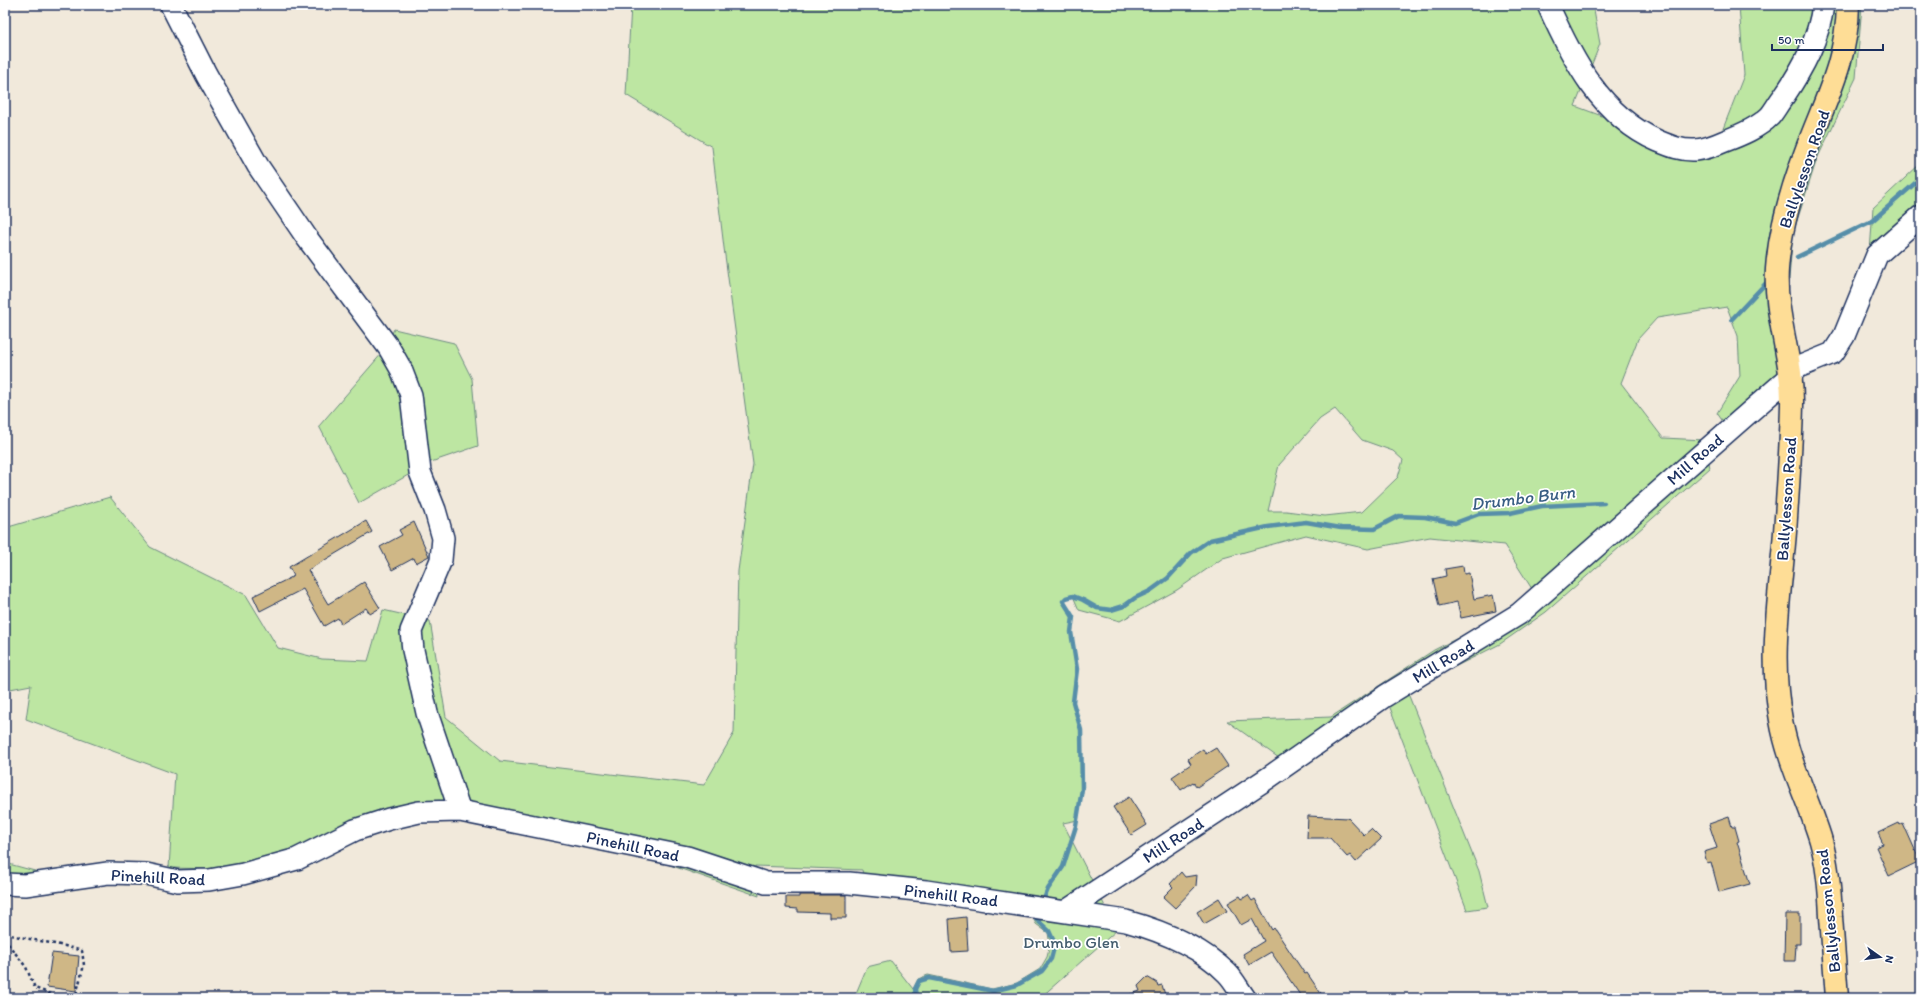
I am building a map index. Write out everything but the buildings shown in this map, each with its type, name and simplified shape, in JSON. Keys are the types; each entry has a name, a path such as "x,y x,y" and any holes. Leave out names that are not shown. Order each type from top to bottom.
{"main road":[{"name":"Ballylesson Road","path":"1837,998 1827,868 1821,842 1787,745 1781,720 1775,672 1777,617 1785,524 1792,404 1791,372 1778,302 1777,271 1780,238 1793,192 1808,146 1843,57 1848,25 1848,5"}],"street":[{"path":"171,5 206,74 258,166 307,238 389,348 411,395 420,472 435,510 443,538 441,560 411,631 413,650 427,713 460,811"},
{"path":"1548,5 1573,56 1591,85 1607,105 1644,135 1674,148 1696,150 1715,145 1750,131 1770,116 1811,53 1822,18 1823,5"},
{"name":"Mill Road","path":"1050,909 1268,778 1386,696 1519,614 1791,372 1834,353 1844,336 1877,255 1921,216"},
{"name":"Pinehill Road","path":"5,884 25,885 108,873 146,874 178,881 209,880 243,874 297,859 355,830 389,819 419,812 460,811 687,857 766,883 849,883 926,891 1126,921 1150,928 1178,939 1203,955 1227,973 1245,998"}],"path":[{"path":"5,934 65,946 82,951 84,965 76,995 56,996 35,988 26,967 5,940"}],"green space":[{"name":"Drumbo Glen","path":"631,5 1593,5 1600,44 1575,106 1712,157 1744,75 1739,5 1862,5 1856,78 1817,159 1793,233 1787,301 1797,345 1780,376 1724,423 1717,413 1740,376 1738,336 1727,307 1657,318 1638,339 1621,383 1663,438 1705,440 1710,468 1546,612 1500,644 1407,691 1479,871 1488,907 1467,910 1389,705 1293,768 1227,721 1331,717 1434,650 1511,611 1534,592 1504,545 1430,537 1368,549 1306,535 1223,558 1177,590 1120,621 1079,610 1073,596 1066,598 1063,602 1073,617 1071,632 1077,669 1073,702 1081,730 1082,789 1078,820 1063,823 1117,930 1040,998 854,998 867,967 891,961 913,989 918,979 928,975 992,989 1017,983 1040,969 1047,957 1050,945 1048,933 1036,924 1031,914 866,890 862,870 755,866 759,896 661,862 462,818 422,818 298,854 226,869 169,868 175,774 26,719 31,685 5,690 5,528 110,497 150,547 246,595 278,648 322,659 368,661 383,610 430,621 446,717 500,761 704,785 734,733 738,571 753,464 712,147 626,95","holes":["1335,409 1362,440 1393,451 1403,460 1398,477 1362,512 1325,516 1286,511 1268,511 1279,465 1320,419"]},
{"path":"1921,163 1921,207 1870,252 1873,208"},
{"path":"394,329 454,343 472,379 478,446 431,462 359,503 319,426 383,352"},
{"path":"5,863 46,874 5,879"}],"waterway":[{"name":"Drumbo Burn","path":"1797,257 1872,221 1921,178"},
{"name":"Drumbo Burn","path":"1732,319 1767,282"},
{"name":"Drumbo Burn","path":"1042,904 1048,889 1063,867 1076,826 1082,789 1081,730 1073,702 1077,669 1071,632 1073,617 1063,601 1066,598 1073,596 1097,608 1111,610 1124,606 1135,598 1150,591 1168,578 1191,553 1210,540 1268,527 1306,522 1341,528 1374,529 1399,516 1425,517 1455,523 1479,514 1510,513 1542,506 1604,503"},
{"name":"Drumbo Burn","path":"916,998 915,989 919,981 929,978 993,991 1017,985 1042,971 1051,959 1055,944 1049,931 1036,919 1039,913"}]}
